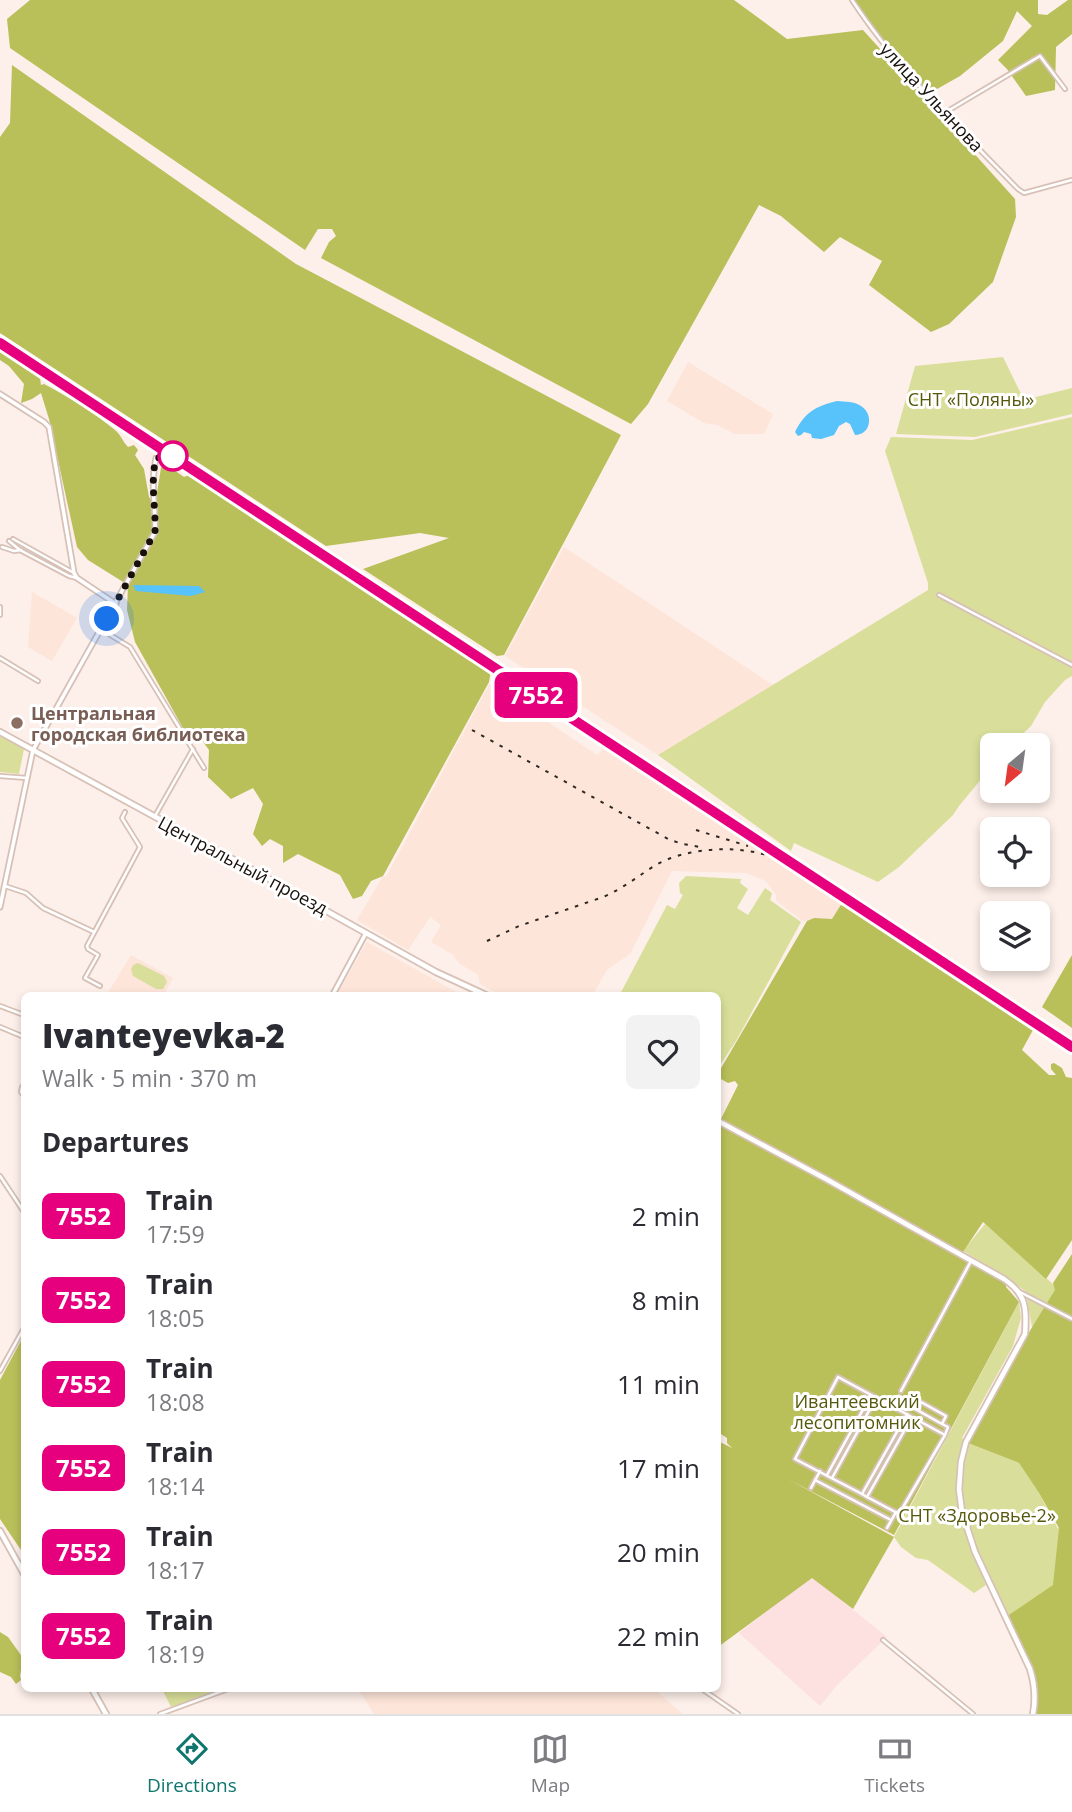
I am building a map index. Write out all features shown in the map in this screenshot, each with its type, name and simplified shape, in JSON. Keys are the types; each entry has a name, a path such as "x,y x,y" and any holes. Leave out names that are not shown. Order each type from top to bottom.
{"main road":[{"name":"Центральный проезд","path":"0,732 436,972 479,992"},
{"path":"721,1123 1004,1279 1018,1291 1025,1304 1025,1334 969,1436 961,1462 959,1489 962,1512 972,1545 1030,1669 1036,1701 1033,1714"},
{"path":"0,1531 21,1565"},
{"path":"94,1692 106,1714"}],"street":[{"name":"улица Ульянова","path":"852,0 872,31 1018,189 1024,193 1072,180"},
{"path":"945,112 1040,56 1065,89"},
{"path":"0,394 49,427 77,578"},
{"path":"0,907 33,750 155,532 152,491 156,458"},
{"path":"74,573 11,540 21,550 77,578 116,604"},
{"path":"2,547 21,550"},
{"path":"939,595 1072,666"},
{"path":"0,607 0,615"},
{"path":"101,630 130,647 204,768"},
{"path":"0,659 38,681"},
{"path":"155,818 193,749"},
{"path":"0,776 27,778"},
{"path":"100,986 85,978 98,956 88,950 87,946 140,848 122,818 125,812"},
{"path":"5,886 26,893 43,908 95,932"},
{"path":"334,992 366,932"},
{"path":"0,1006 21,1014"},
{"path":"0,1027 21,1036"},
{"path":"0,1176 21,1208"},
{"path":"901,1391 971,1261"},
{"path":"1018,1291 1072,1319"},
{"path":"0,1371 21,1333"},
{"path":"942,1424 946,1416 921,1402 917,1410 942,1424 948,1427 945,1434 899,1514 795,1458 838,1377 945,1434"},
{"path":"827,1475 871,1395"},
{"path":"832,1478 876,1397"},
{"path":"862,1494 907,1414"},
{"path":"867,1497 912,1417"},
{"path":"811,1488 820,1471"},
{"path":"815,1480 891,1520"},
{"path":"887,1528 896,1512"},
{"path":"883,1640 973,1714"},
{"path":"160,1714 220,1692"},
{"path":"706,1692 738,1714"}],"shaded area":[{"path":"688,362 773,414 764,434 735,434 717,425 704,423 667,401"},
{"path":"564,547 773,685 658,755 505,656"},
{"path":"32,592 77,618 52,661 28,647"},
{"path":"490,683 597,755 604,748 842,903 832,919 803,921 776,901 776,895 766,881 746,873 672,871 630,954 607,970 594,992 494,992 480,984 478,975 460,964 452,954 431,942 441,925 430,917 408,950 357,920 383,876 386,877"},
{"path":"367,942 456,992 338,992"},
{"path":"131,955 173,978 165,992 108,992"},
{"path":"812,1577 887,1637 837,1685 820,1706 739,1633"},
{"path":"360,1692 657,1692 683,1714 374,1714"}],"green space":[{"path":"30,0 734,0 787,39 863,30 1015,199 1016,217 993,282 949,324 931,332 869,285 882,261 840,237 824,252 781,216 759,205 648,404 631,424 321,258 329,242 336,236 332,229 318,229 305,250 10,48 7,19"},
{"path":"854,0 1038,0 1038,14 1047,15 1072,0 1072,34 1056,47 1055,90 1026,96 998,60 1032,26 1017,11 1003,41 960,76 930,93 888,47"},
{"path":"12,65 296,264 621,435 504,655 497,656 363,569 449,538 420,533 326,546 0,333 0,137 10,123"},
{"path":"0,350 40,378 41,385 63,394 107,423 128,447 134,445 138,450 135,455 144,469 152,501 156,499 164,463 184,477 189,475 311,551 491,670 489,682 383,876 371,881 362,896 353,899 340,875 298,854 283,863 283,846 270,839 262,846 253,834 263,804 253,788 231,799 208,777 209,750 199,736 188,737 135,642 127,610 128,585 88,560 77,547 41,393 21,403 24,384 9,366 0,360"},
{"name":"СНТ «Поляны»","path":"1003,357 1024,400 1072,388 1072,414 975,437 896,434 915,366"},
{"path":"1072,417 1072,676 1045,702 1024,733 980,733 980,781 953,815 899,867 878,882 794,843 791,851 658,755 928,590 885,451 891,437 972,440"},
{"path":"0,736 24,749 19,774 0,772"},
{"path":"686,876 741,879 740,883 748,889 737,908 748,915 765,888 772,893 770,900 801,922 721,1064 721,992 621,992 667,905 675,909 683,895 680,893 679,883"},
{"name":"Ивантеевский лесопитомник","path":"842,903 1033,1030 1022,1050 1049,1075 1056,1075 1051,1069 1051,1064 1054,1063 1062,1068 1066,1077 1072,1078 1072,1240 1046,1279 983,1222 963,1252 1005,1276 1006,1287 1019,1302 894,1535 786,1478 894,1537 853,1609 812,1578 721,1645 721,1442 732,1448 727,1443 727,1438 721,1434 721,1119 738,1085 735,1081 728,1083 721,1079 721,1068 807,921 814,918 832,919"},
{"path":"1072,955 1072,1028 1042,1007"},
{"path":"138,963 164,976 167,982 163,989 156,989 133,976 131,969"},
{"path":"985,1224 1072,1301 1032,1327 1027,1299 1037,1300 1005,1276 963,1251"},
{"path":"1072,1254 1072,1714 1036,1714 1034,1675 1006,1617 1053,1585 1059,1528 1019,1463 968,1443 1055,1290 1053,1283"},
{"name":"СНТ «Здоровье-2»","path":"1019,1302 1021,1318 1013,1346 962,1438 968,1443 1019,1463 1058,1529 1072,1500 1072,1714 1036,1714 1039,1698 1034,1674 992,1581 974,1593 928,1560 916,1558 901,1547 894,1537"},
{"path":"21,1341 21,1550 0,1519 0,1380"},
{"path":"0,1632 8,1637 21,1655 21,1680 16,1684 11,1677 0,1672"},
{"path":"164,1692 214,1692 171,1707"}],"water":[{"path":"837,401 855,403 865,410 869,424 865,432 855,435 850,424 846,422 839,426 834,435 821,439 812,438 811,434 804,432 798,436 795,432 807,415 823,405"},
{"path":"133,585 199,586 205,592 191,596 136,591"}],"tunnel":[{"path":"894,1403 901,1391"}],"railway":[{"path":"0,343 1072,1047"},
{"path":"472,730 670,840 700,847"},
{"path":"696,830 748,846"},
{"path":"487,941 519,926 603,897 654,866 681,855 730,849 775,858"}],"train":[{"name":"7552","path":"0,343 1072,1047"}],"place":[{"name":"Центральная городская библиотека","path":"17,723"}],"route":[{"path":"107,619 155,532 152,491 156,458 173,456"}]}
